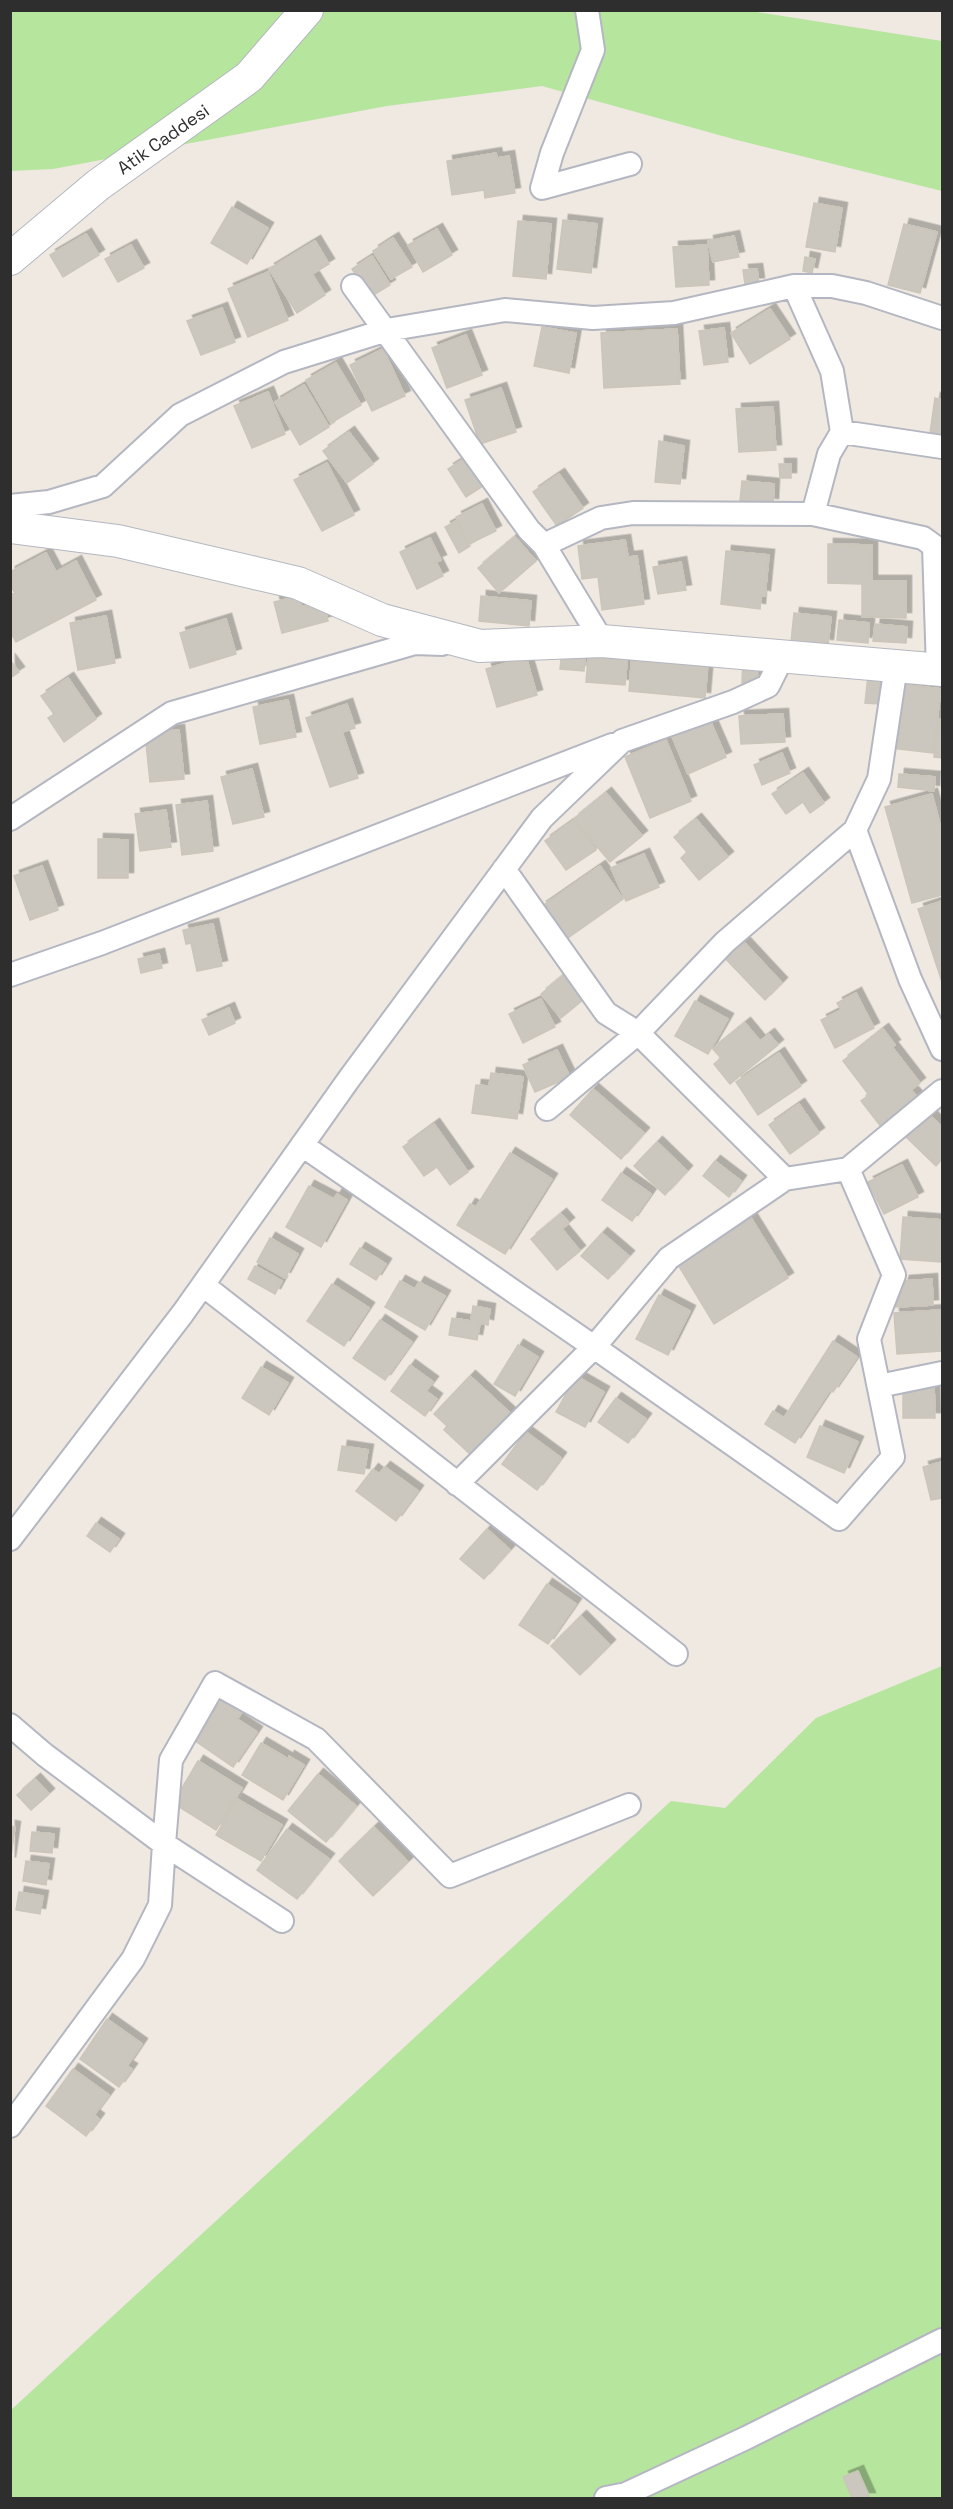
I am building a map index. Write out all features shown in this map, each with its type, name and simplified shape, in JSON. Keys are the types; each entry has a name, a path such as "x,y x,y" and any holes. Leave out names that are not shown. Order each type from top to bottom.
{"street":[{"name":"Atik Caddesi","path":"10,259 98,185 249,77 307,10"},
{"path":"587,10 593,50 552,153 542,188 630,164"},
{"path":"353,286 387,330 529,530 543,545 602,641"},
{"path":"794,286 832,371 842,432 829,454 813,514"},
{"path":"10,506 49,502 103,486 180,415 284,363 387,330 505,310 593,318 674,313 794,286 832,286 866,293 942,318"},
{"path":"842,432 942,447"},
{"path":"10,819 172,713 415,643 480,646 602,641 940,670 934,546 923,538 813,514 633,513 601,518 543,545"},
{"path":"10,527 118,541 298,583 382,620 480,646"},
{"path":"10,975 102,943 622,741 733,702 768,686 783,656"},
{"path":"547,1109 638,1033 725,942 855,830 879,779 896,666"},
{"path":"10,1539 203,1285 302,1145 542,818 622,741"},
{"path":"855,830 910,979 942,1049"},
{"path":"504,869 606,1013 638,1033 785,1179"},
{"path":"457,1484 594,1347 669,1258 785,1179 848,1169 942,1091"},
{"path":"302,1145 839,1520 893,1457 869,1339 894,1275 848,1169"},
{"path":"203,1285 676,1654"},
{"path":"879,1386 942,1373"},
{"path":"10,2126 133,1959 160,1905 171,1760 215,1683 316,1739 450,1876 629,1805"},
{"path":"10,1725 45,1755 164,1844 282,1921"},
{"path":"606,2499 626,2494 746,2438 942,2340"}],"green space":[{"path":"744,10 942,41 942,191 737,140 542,86 387,106 53,169 11,171 11,11"},
{"path":"942,1666 942,2498 11,2498 11,2410 671,1801 725,1808 816,1718"}],"building":[{"path":"496,153 497,158 509,156 515,193 485,198 484,190 452,195 447,161"},
{"path":"814,203 842,208 835,252 806,247"},
{"path":"232,207 268,228 247,264 211,243"},
{"path":"563,220 597,224 591,273 557,269"},
{"path":"518,221 551,224 546,279 513,276"},
{"path":"904,224 937,232 920,293 888,285"},
{"path":"437,229 452,255 423,272 408,245"},
{"path":"86,234 99,255 63,277 50,255"},
{"path":"734,236 739,257 713,262 708,241"},
{"path":"393,238 412,267 391,279 373,251"},
{"path":"315,241 329,264 312,274 325,295 297,313 269,269"},
{"path":"131,245 144,268 118,282 105,259"},
{"path":"707,245 709,285 676,287 673,247"},
{"path":"372,256 390,285 370,297 352,269"},
{"path":"805,257 815,259 812,273 803,271"},
{"path":"757,269 759,283 745,284 743,270"},
{"path":"268,272 288,320 248,337 228,289"},
{"path":"222,308 235,342 201,355 187,321"},
{"path":"770,309 790,339 750,364 731,333"},
{"path":"542,327 576,333 569,373 534,366"},
{"path":"724,328 728,362 704,365 699,331"},
{"path":"677,329 680,384 604,388 601,333"},
{"path":"466,335 482,375 447,388 432,348"},
{"path":"383,349 405,396 372,411 350,365"},
{"path":"336,363 361,405 331,423 306,380"},
{"path":"304,385 329,427 300,445 275,402"},
{"path":"501,388 516,432 480,444 465,400"},
{"path":"268,392 285,434 252,448 234,406"},
{"path":"935,398 942,400 942,442 929,440"},
{"path":"773,407 776,450 739,452 736,409"},
{"path":"349,432 373,464 347,483 323,451"},
{"path":"659,441 684,446 680,484 655,482"},
{"path":"467,457 486,484 466,497 448,469"},
{"path":"327,463 354,515 322,531 294,480"},
{"path":"779,464 791,464 791,478 780,478"},
{"path":"559,474 583,508 557,526 533,492"},
{"path":"742,481 774,484 773,504 740,501"},
{"path":"482,504 496,531 469,544 456,517"},
{"path":"456,521 470,546 459,553 445,527"},
{"path":"515,537 536,561 499,593 478,568"},
{"path":"430,538 441,560 436,562 443,576 417,589 400,552"},
{"path":"625,540 628,557 637,556 644,604 602,610 598,577 582,579 578,546"},
{"path":"828,544 872,545 872,581 906,581 906,618 862,617 862,584 828,583"},
{"path":"726,551 769,555 765,596 761,595 760,609 721,604"},
{"path":"46,553 56,572 76,561 96,600 16,642 10,631 10,595 15,593 10,585 10,572"},
{"path":"681,562 686,590 658,594 653,567"},
{"path":"299,596 301,607 323,601 328,621 282,633 274,602"},
{"path":"481,596 531,601 529,626 479,621"},
{"path":"794,613 831,617 828,645 791,642"},
{"path":"106,616 115,663 78,670 70,623"},
{"path":"226,619 236,654 190,668 180,633"},
{"path":"839,620 869,623 868,643 837,640"},
{"path":"875,624 907,627 906,643 873,641"},
{"path":"589,646 628,649 625,685 586,682"},
{"path":"562,651 585,653 584,671 560,669"},
{"path":"632,655 708,662 705,698 629,691"},
{"path":"526,657 537,695 497,707 486,669"},
{"path":"743,657 758,657 757,683 742,683"},
{"path":"10,660 19,672 10,678"},
{"path":"868,676 883,678 880,704 865,703"},
{"path":"68,678 96,719 64,742 48,718 54,714 41,696"},
{"path":"899,684 941,689 933,753 891,748"},
{"path":"288,700 296,737 260,744 253,707"},
{"path":"347,704 355,728 342,732 358,778 330,787 306,718"},
{"path":"783,714 785,742 741,744 739,716"},
{"path":"709,718 726,757 688,774 671,734"},
{"path":"938,719 942,720 942,758 934,757"},
{"path":"179,730 184,779 150,782 145,733"},
{"path":"666,740 691,801 650,818 625,757"},
{"path":"782,753 790,773 762,785 754,765"},
{"path":"252,769 264,817 233,824 221,777"},
{"path":"803,773 824,803 810,813 803,802 786,814 772,794"},
{"path":"899,774 935,777 934,791 898,787"},
{"path":"606,793 642,836 610,862 574,819"},
{"path":"932,794 942,832 942,895 912,903 885,807"},
{"path":"207,801 213,851 182,855 176,805"},
{"path":"166,810 171,847 140,851 135,814"},
{"path":"696,819 728,857 699,880 681,858 687,852 674,837"},
{"path":"574,820 596,850 566,870 545,841"},
{"path":"98,839 128,840 128,878 98,878"},
{"path":"644,854 659,887 626,901 611,868"},
{"path":"42,866 58,910 30,920 14,876"},
{"path":"600,866 623,899 565,940 541,907"},
{"path":"942,901 942,982 918,909"},
{"path":"213,924 222,966 197,971 191,943 186,944 183,930"},
{"path":"740,938 782,983 765,1000 722,955"},
{"path":"159,954 162,968 141,973 138,959"},
{"path":"569,971 589,995 561,1018 541,994"},
{"path":"856,993 874,1028 835,1048 821,1020 841,1010 837,1003"},
{"path":"541,999 555,1027 523,1043 509,1014"},
{"path":"695,1001 728,1019 708,1054 675,1036"},
{"path":"229,1008 235,1023 209,1035 202,1020"},
{"path":"745,1023 760,1041 769,1034 778,1045 730,1084 714,1064 721,1058 713,1049"},
{"path":"883,1029 895,1045 892,1047 920,1083 911,1090 919,1099 882,1128 861,1101 869,1095 843,1061"},
{"path":"557,1050 570,1077 535,1092 523,1065"},
{"path":"779,1053 801,1086 758,1115 736,1082"},
{"path":"491,1073 523,1077 517,1119 472,1113 476,1085 489,1086"},
{"path":"593,1089 644,1133 621,1159 570,1115"},
{"path":"799,1104 819,1133 790,1154 769,1125"},
{"path":"927,1112 942,1127 942,1159 936,1166 904,1135"},
{"path":"434,1124 468,1172 450,1185 437,1167 424,1176 403,1147"},
{"path":"657,1142 687,1171 665,1195 634,1166"},
{"path":"510,1153 552,1179 505,1254 457,1225 470,1204 476,1207"},
{"path":"715,1161 741,1181 729,1197 703,1176"},
{"path":"902,1165 918,1197 884,1214 868,1182"},
{"path":"621,1173 651,1194 632,1221 602,1200"},
{"path":"309,1186 334,1199 337,1194 347,1200 321,1247 286,1227"},
{"path":"561,1214 569,1223 562,1229 580,1251 557,1270 531,1239"},
{"path":"903,1217 942,1220 941,1262 900,1259"},
{"path":"751,1218 788,1278 714,1324 677,1263"},
{"path":"602,1233 629,1256 608,1279 581,1256"},
{"path":"270,1238 298,1254 285,1278 257,1262"},
{"path":"360,1248 386,1264 376,1280 350,1264"},
{"path":"255,1266 282,1281 275,1294 248,1279"},
{"path":"932,1279 933,1305 896,1307 904,1281"},
{"path":"400,1281 415,1289 419,1282 445,1296 425,1330 385,1307"},
{"path":"332,1284 369,1308 344,1346 307,1321"},
{"path":"659,1295 690,1311 668,1355 636,1339"},
{"path":"473,1306 490,1309 488,1325 480,1323 477,1340 449,1335 452,1318 471,1321"},
{"path":"941,1310 942,1351 897,1354 894,1313"},
{"path":"380,1320 412,1342 385,1380 353,1358"},
{"path":"833,1341 857,1357 833,1392 830,1390 795,1443 765,1424 773,1411 784,1418"},
{"path":"518,1345 538,1357 515,1396 494,1384"},
{"path":"410,1365 433,1382 426,1391 437,1399 425,1416 391,1391"},
{"path":"261,1367 288,1383 269,1415 242,1398"},
{"path":"470,1376 510,1413 471,1455 444,1430 447,1426 434,1414"},
{"path":"576,1376 604,1392 585,1427 556,1412"},
{"path":"903,1384 934,1384 935,1418 903,1418"},
{"path":"616,1398 646,1419 628,1443 598,1422"},
{"path":"820,1426 858,1442 844,1473 807,1457"},
{"path":"526,1432 561,1458 537,1490 502,1464"},
{"path":"342,1446 368,1450 364,1474 338,1470"},
{"path":"942,1462 942,1498 931,1500 923,1467"},
{"path":"385,1467 418,1491 396,1521 356,1491 373,1469 379,1474"},
{"path":"96,1523 119,1539 110,1552 87,1536"},
{"path":"487,1529 510,1550 484,1579 460,1559"},
{"path":"547,1584 576,1604 548,1644 519,1625"},
{"path":"581,1616 610,1645 580,1675 551,1646"},
{"path":"223,1698 243,1711 237,1719 257,1732 233,1767 194,1740"},
{"path":"261,1743 288,1759 289,1756 304,1765 283,1800 242,1775"},
{"path":"198,1761 242,1788 216,1830 173,1803"},
{"path":"318,1774 356,1806 326,1842 288,1811"},
{"path":"35,1779 49,1794 31,1810 17,1795"},
{"path":"237,1799 282,1825 261,1861 216,1835"},
{"path":"10,1826 15,1827 10,1863"},
{"path":"374,1827 408,1862 373,1896 339,1861"},
{"path":"287,1829 329,1859 297,1899 257,1870"},
{"path":"32,1832 54,1834 52,1853 30,1851"},
{"path":"26,1861 49,1864 46,1885 23,1881"},
{"path":"19,1892 43,1896 40,1914 16,1910"},
{"path":"107,2019 142,2044 127,2066 132,2069 119,2087 80,2059"},
{"path":"73,2069 109,2095 94,2115 99,2119 86,2136 46,2106"},
{"path":"858,2471 870,2498 852,2498 843,2477"}]}
